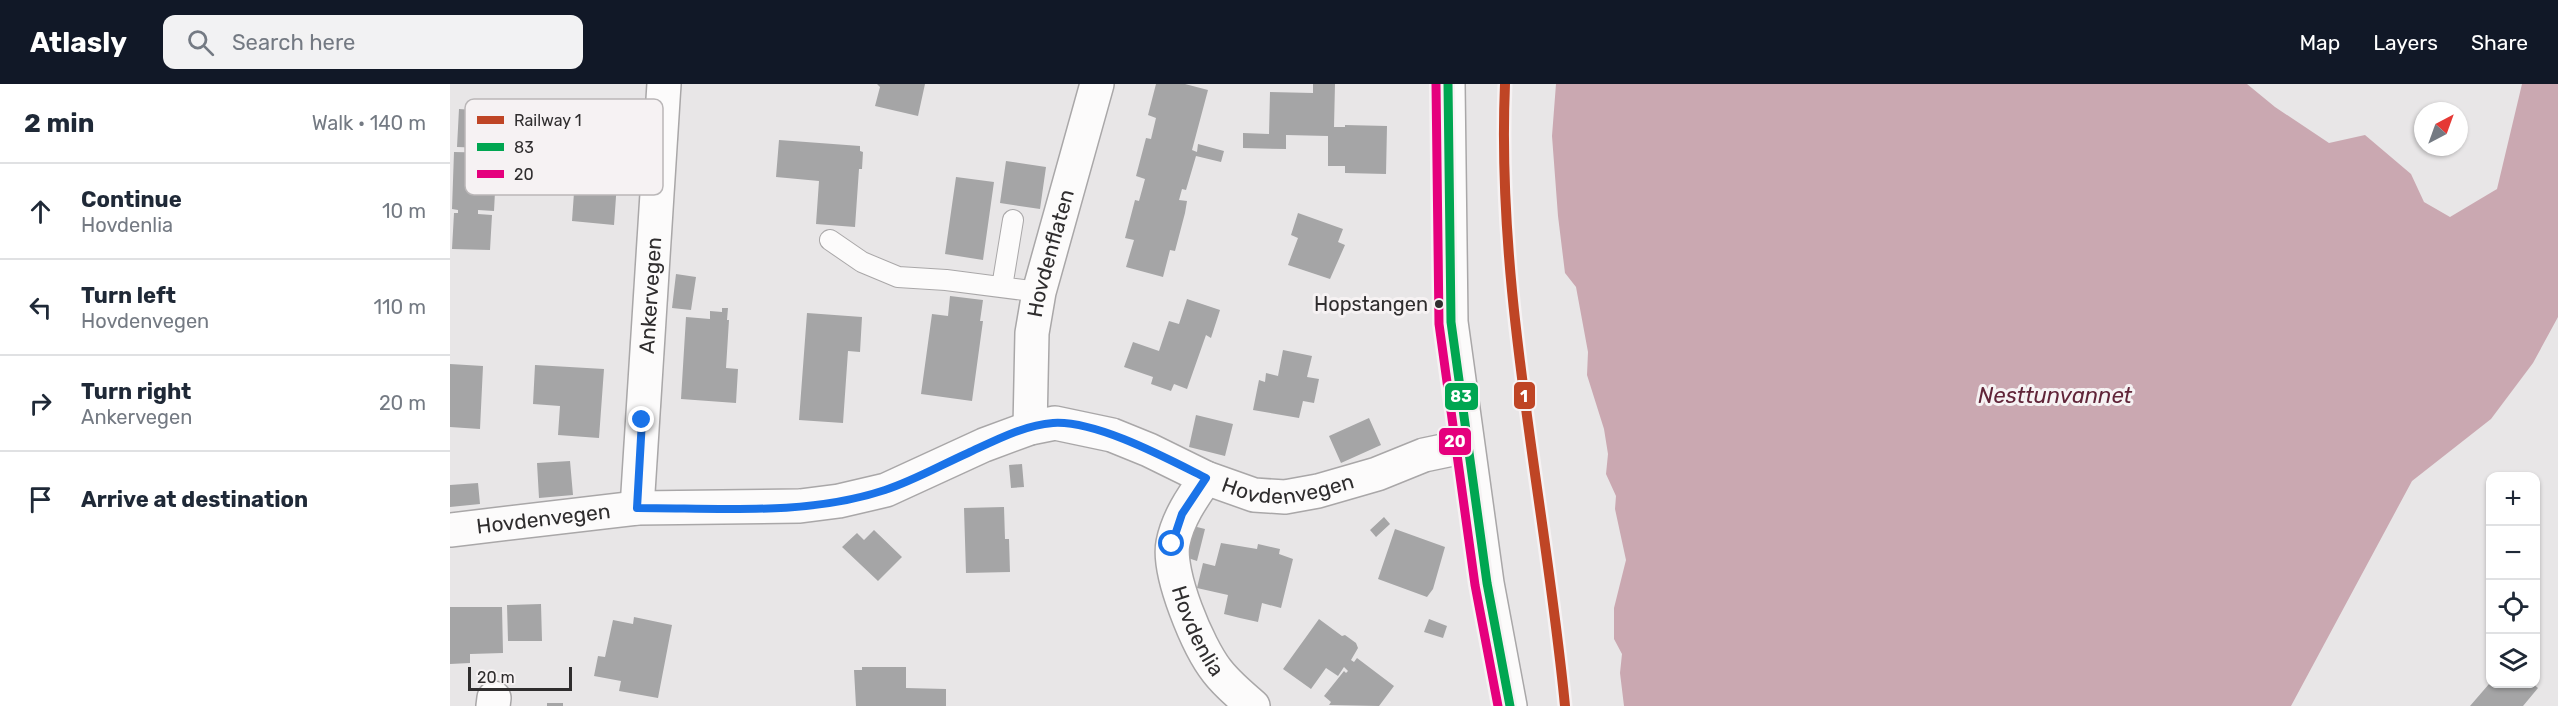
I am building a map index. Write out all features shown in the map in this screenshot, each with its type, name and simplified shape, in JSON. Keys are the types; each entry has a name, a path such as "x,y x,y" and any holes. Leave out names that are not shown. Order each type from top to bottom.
{"street":[{"name":"Ankervegen","path":"663,100 664,84"},
{"name":"Hovdenflaten","path":"1030,428 1032,333 1039,292 1097,84"},
{"path":"1448,84 1450,316 1487,583 1512,706"},
{"path":"1448,137 1470,328 1506,581 1512,706"},
{"name":"Ankervegen","path":"637,508 657,195"},
{"name":"Hovdenvegen","path":"450,530 637,508 800,507 839,501 886,490 984,445 1030,428 1055,423 1112,435 1206,478 1254,495 1285,497 1377,474 1424,455 1467,446"},
{"name":"Hovdenlia","path":"1206,478 1182,514 1172,544 1174,574 1191,624 1215,670 1253,706"}],"lane":[{"path":"1002,287 1013,220"},
{"path":"830,240 862,262 898,277 1039,292"}],"water":[{"name":"Nesttunvannet","path":"1556,84 2247,84 2275,107 2329,143 2365,135 2411,174 2424,202 2450,217 2497,189 2522,84 2558,84 2558,317 2533,363 2491,419 2412,481 2291,706 1624,706 1620,673 1622,654 1614,639 1614,608 1626,560 1615,509 1616,496 1606,474 1608,454 1604,429 1587,375 1588,352 1576,287 1565,273 1552,136"}],"building":[{"path":"877,84 925,84 918,116 875,106 880,87"},
{"path":"1156,84 1185,84 1208,90 1192,150 1197,152 1198,144 1224,151 1221,162 1196,156 1186,190 1182,189 1179,200 1187,201 1185,213 1175,251 1170,250 1163,277 1126,267 1134,240 1125,238 1135,200 1139,201 1145,179 1136,176 1146,138 1151,139 1156,118 1148,115"},
{"path":"1313,84 1335,84 1334,127 1387,126 1386,174 1345,173 1345,166 1328,166 1328,136 1286,135 1286,149 1243,148 1243,133 1269,134 1270,92 1313,93"},
{"path":"459,109 465,109 465,147 457,147"},
{"path":"779,140 860,146 860,151 863,152 862,169 859,169 855,227 816,224 819,181 776,177"},
{"path":"454,152 465,152 465,195 495,195 494,211 478,210 478,214 492,215 490,250 452,249 454,213 458,213 458,210 452,209"},
{"path":"1006,161 1046,167 1040,209 1000,203"},
{"path":"956,177 994,182 983,260 945,254"},
{"path":"574,195 616,195 614,225 572,221"},
{"path":"1298,213 1343,229 1338,242 1345,245 1330,279 1288,265 1298,238 1291,235"},
{"path":"676,274 696,277 691,310 672,308"},
{"path":"950,296 983,300 980,321 983,321 972,401 921,394 932,314 948,316"},
{"path":"1187,299 1220,310 1211,338 1206,335 1187,389 1174,384 1171,391 1151,384 1153,377 1124,367 1133,342 1159,351 1169,321 1179,324"},
{"path":"722,308 728,308 727,320 729,320 726,368 738,369 736,403 681,399 686,317 710,319 710,311 722,312"},
{"path":"807,313 862,317 860,352 848,351 843,423 799,420"},
{"path":"1283,350 1312,356 1307,377 1319,379 1314,403 1303,401 1299,418 1253,410 1259,380 1265,382 1266,373 1278,376"},
{"path":"450,364 483,366 480,429 450,427"},
{"path":"535,365 604,369 599,438 558,435 560,406 533,404"},
{"path":"1196,415 1233,424 1225,456 1189,447"},
{"path":"1369,418 1381,445 1341,463 1329,436"},
{"path":"570,461 573,495 539,498 537,463"},
{"path":"1022,464 1024,487 1011,488 1009,465"},
{"path":"478,483 480,504 450,507 450,485"},
{"path":"1004,507 1005,539 1009,539 1010,572 966,573 964,508"},
{"path":"1384,517 1390,524 1376,537 1370,530"},
{"path":"1193,526 1205,529 1197,561 1185,557"},
{"path":"1395,529 1445,547 1433,589 1427,597 1378,579"},
{"path":"874,530 902,557 878,581 842,547 857,533 864,540"},
{"path":"1221,543 1257,549 1258,544 1280,549 1279,554 1293,559 1281,608 1262,603 1258,622 1240,618 1224,614 1228,595 1197,588 1203,563 1215,566"},
{"path":"541,604 542,641 508,641 507,605"},
{"path":"450,607 502,607 503,653 470,654 470,663 450,664"},
{"path":"634,617 672,625 658,698 619,691 621,681 594,676 598,656 605,657 613,620 633,624"},
{"path":"1319,619 1356,643 1358,648 1351,660 1354,662 1357,658 1394,686 1379,706 1329,705 1331,702 1324,696 1344,671 1346,673 1348,671 1344,667 1338,676 1326,668 1311,689 1283,669"},
{"path":"1429,619 1447,626 1443,638 1424,632"},
{"path":"862,667 906,667 906,688 946,689 946,706 856,706 854,670 862,670"},
{"path":"2486,687 2538,688 2523,706 2470,706"},
{"path":"547,703 563,703 563,706 547,706"}],"rail line":[{"name":"1","path":"1505,84 1504,162 1515,318 1565,706"}],"transit line":[{"name":"20","path":"1436,84 1439,324 1475,585 1498,706"},
{"name":"83","path":"1448,84 1451,322 1487,583 1510,706"}],"place":[{"name":"Hopstangen","path":"1439,304"}],"route":[{"path":"642,420 637,508 800,507 839,501 886,490 984,445 1030,428 1055,423 1078,427 1112,435 1206,478 1182,514 1172,544"}]}
